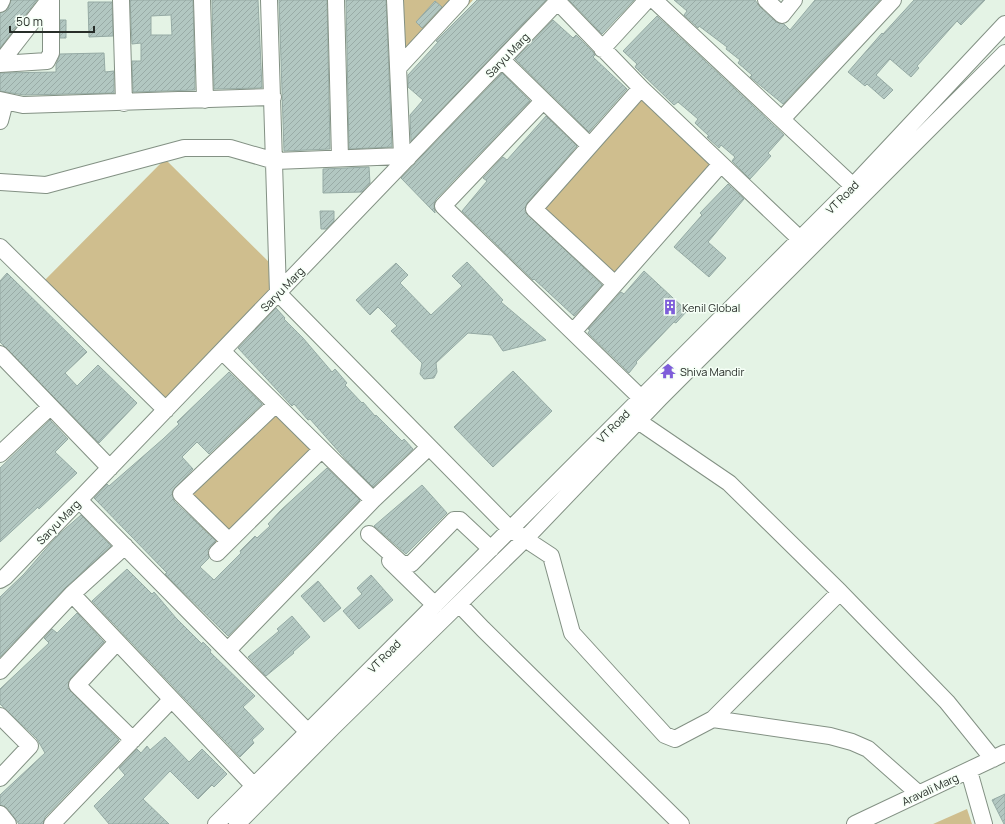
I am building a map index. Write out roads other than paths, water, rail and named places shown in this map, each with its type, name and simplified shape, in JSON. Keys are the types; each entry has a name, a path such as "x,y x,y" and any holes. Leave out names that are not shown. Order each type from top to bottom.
{"street":[{"path":"0,4 2,0"},
{"path":"0,63 47,61 51,53 50,0"},
{"path":"0,63 50,0"},
{"path":"121,0 124,103"},
{"path":"202,0 205,100"},
{"path":"269,0 278,293 510,529 551,556 572,633 665,735 675,739 686,735 713,719 840,592"},
{"path":"336,0 340,158"},
{"path":"0,182 46,185 184,148 230,148 275,161 405,157 394,0"},
{"path":"398,68 461,0"},
{"path":"602,50 647,0"},
{"path":"654,0 853,186"},
{"path":"766,0 782,14 794,0"},
{"path":"782,120 893,0"},
{"path":"559,1 602,50 640,88 800,239"},
{"name":"Saryu Marg","path":"2,576 110,468 278,293 405,157 559,1"},
{"name":"VT Road","path":"216,824 853,186 1005,24"},
{"name":"VT Road","path":"237,824 333,727 525,539 638,421 1005,53"},
{"path":"502,60 589,145"},
{"path":"615,284 534,209 640,88"},
{"path":"0,121 2,101 23,105 124,103 273,97"},
{"path":"543,101 443,206 641,398"},
{"path":"573,332 721,164"},
{"path":"1,251 166,410"},
{"path":"222,351 275,405 374,500"},
{"path":"0,354 110,468"},
{"path":"229,541 180,494 275,405"},
{"path":"0,454 50,407"},
{"path":"638,421 729,483 840,592 999,756"},
{"path":"228,650 351,523 429,447"},
{"path":"217,553 321,450"},
{"path":"79,500 308,732"},
{"path":"369,534 402,564 411,564 454,520 460,520 491,549"},
{"path":"351,523 435,605"},
{"path":"0,671 72,594 125,546"},
{"path":"72,594 254,786"},
{"path":"459,604 681,824"},
{"path":"117,642 77,685 134,740"},
{"path":"52,824 171,700"},
{"path":"0,716 30,746 0,778"},
{"path":"713,719 830,736 852,742 868,749 919,794"},
{"name":"Aravali Marg","path":"855,824 999,756"},
{"path":"969,771 984,824"},
{"path":"0,814 8,824"}],"place":[{"name":"Kenil Global","path":"670,307"},
{"name":"Shiva Mandir","path":"668,371"}]}
